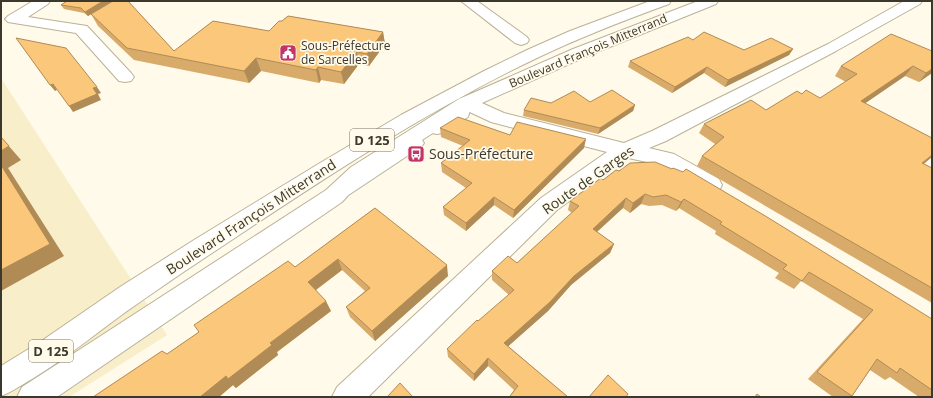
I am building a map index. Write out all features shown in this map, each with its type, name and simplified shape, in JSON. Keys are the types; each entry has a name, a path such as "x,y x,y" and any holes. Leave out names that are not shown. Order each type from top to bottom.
{"main road":[{"path":"43,1 13,19 87,25 125,77"},
{"path":"468,1 521,40"},
{"name":"Boulevard François Mitterrand","path":"1,382 55,348 127,296 388,130 468,85 526,57 601,24 664,1"},
{"name":"Boulevard François Mitterrand","path":"32,397 334,196 358,172 466,103 579,53 711,1"},
{"name":"Route de Garges","path":"347,397 548,204 625,150 659,136 915,1"},
{"path":"466,103 498,118 625,150 668,159 728,195"}],"shaded area":[{"path":"1,78 167,335 69,397 1,397"}],"building":[{"path":"67,1 103,1 85,12 81,8 61,5"},
{"path":"113,1 128,1 174,51 213,21 269,31 279,21 282,21 288,16 383,32 367,54 357,52 341,72 318,67 316,70 256,58 244,71 127,48 91,14"},
{"path":"704,32 744,50 771,38 793,49 728,80 707,67 675,87 630,61 688,37 693,40"},
{"path":"891,34 932,51 932,69 926,73 913,66 861,101 932,138 932,155 922,163 932,168 932,288 702,156 724,137 704,124 751,100 766,110 797,91 802,94 806,90 820,98 857,74 841,66"},
{"path":"16,38 66,48 97,87 93,88 97,94 69,106 53,84 50,85"},
{"path":"612,90 635,105 600,128 524,110 531,98 551,103 574,91 590,102"},
{"path":"458,117 510,135 517,122 586,139 514,210 494,197 466,223 443,207 472,183 441,163 470,140 440,128"},
{"path":"1,137 9,146 1,151"},
{"path":"655,162 683,172 686,169 932,319 932,390 900,368 897,373 877,359 852,396 817,372 873,310 809,272 802,281 783,269 787,265 720,224 722,222 684,199 681,202 666,195 653,197 645,194 633,203 626,198 593,229 614,244 574,276 550,302 504,343 568,397 511,397 510,396 518,386 488,358 474,374 447,349 477,320 478,321 514,290 492,271 508,256 517,263 579,206 570,201 601,178 603,180 616,170 619,171 630,163"},
{"path":"1,165 50,244 1,270"},
{"path":"375,208 447,265 372,331 346,307 370,288 338,259 308,282 326,301 270,343 272,345 228,379 226,376 200,397 93,397 162,351 167,354 199,332 194,325 288,261 295,267"},
{"path":"608,375 628,394 626,397 589,397"},
{"path":"400,383 413,397 387,397"}],"place":[{"name":"Sous-Préfecture de Sarcelles","path":"288,53"},
{"name":"Sous-Préfecture","path":"416,154"}]}
